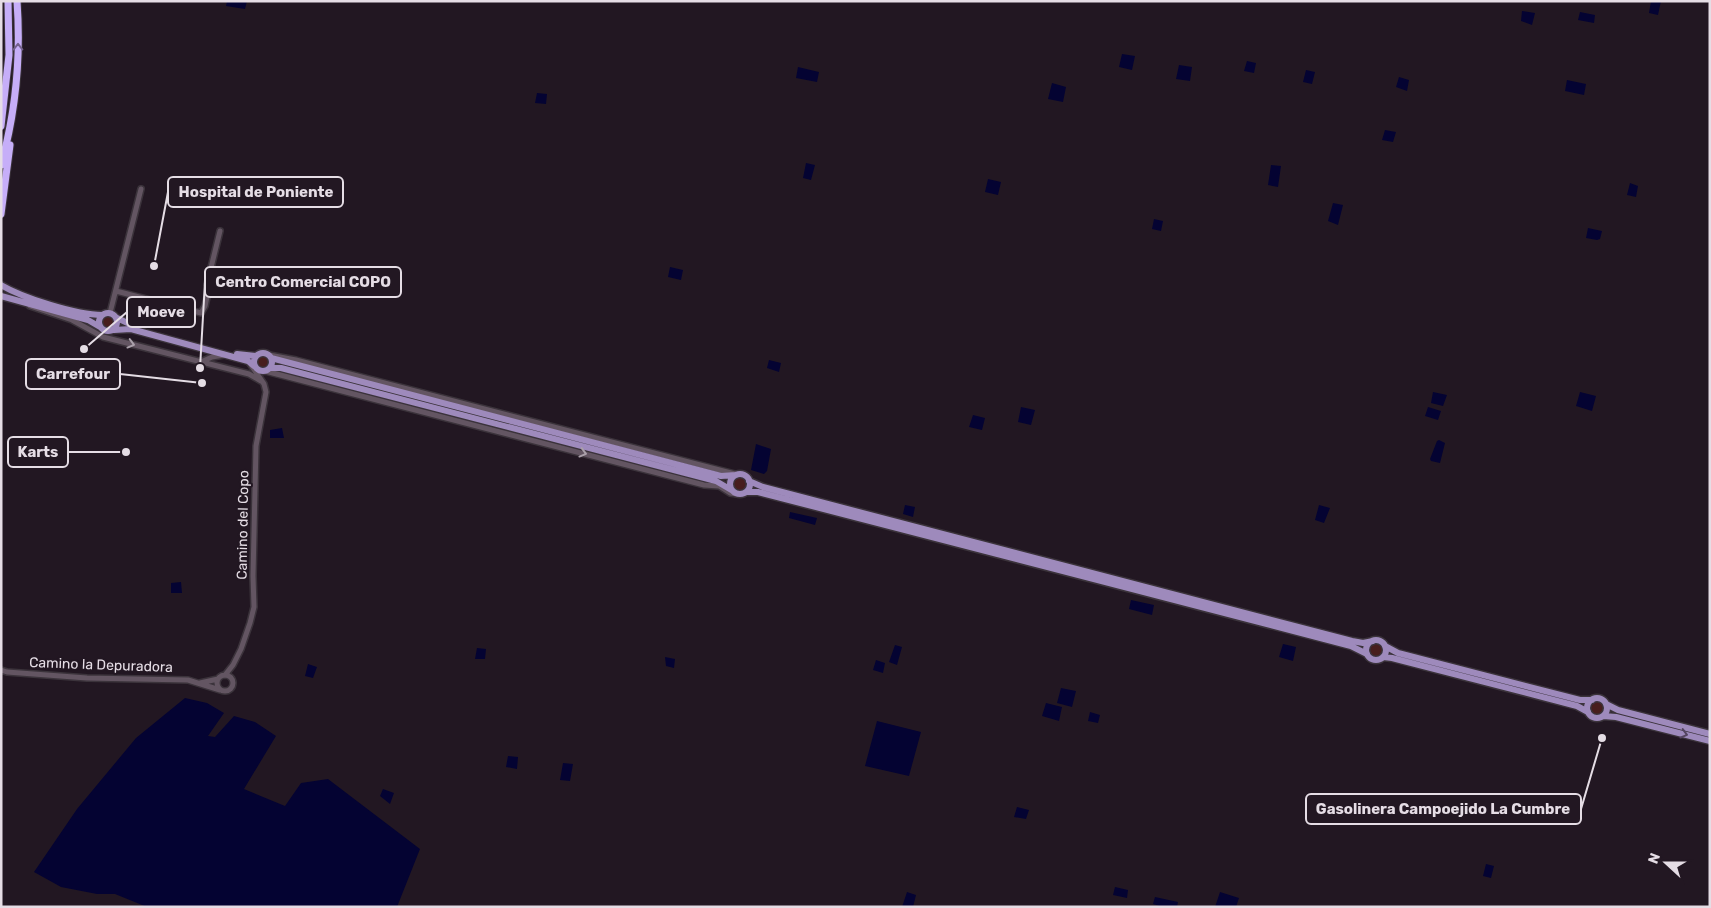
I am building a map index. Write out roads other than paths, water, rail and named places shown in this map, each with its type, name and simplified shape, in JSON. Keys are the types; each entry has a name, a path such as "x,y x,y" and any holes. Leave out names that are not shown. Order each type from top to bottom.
{"highway":[{"path":"1,126 8,79 10,38 8,1"},
{"path":"1,214 17,79 17,1"},
{"path":"1,110 8,79"},
{"path":"1,165 10,130 17,79"}],"main road":[{"path":"1,285 13,292 89,315 110,313 130,325 244,356 256,356 264,353 270,357 721,476 745,476 764,487 1352,641 1363,643 1379,641 1398,653 1570,698 1580,700 1599,698 1618,710 1710,734"},
{"path":"1,296 88,320 100,326 106,332 131,329 242,359 261,370 281,368 716,481 735,493 758,492 1351,646 1367,654 1373,660 1383,657 1392,658 1568,704 1588,712 1596,718 1602,716 1616,717 1710,741"},
{"path":"100,326 99,320 102,315"},
{"path":"114,330 118,324 117,318"},
{"path":"256,356 253,361 261,370"},
{"path":"261,370 272,363 270,357"},
{"path":"735,493 730,482 737,475"},
{"path":"747,492 750,480"},
{"path":"1367,654 1367,648 1373,641"},
{"path":"1383,657 1386,652 1385,646"},
{"path":"1588,712 1588,706 1592,700"},
{"path":"1602,716 1607,709 1606,704"}],"street":[{"path":"110,313 141,189"},
{"path":"116,291 201,313 205,306 210,284 207,284 220,231"},
{"path":"21,300 35,309 72,320 103,337 249,374 264,384"},
{"path":"201,362 212,357 226,355"},
{"name":"Camino del Copo","path":"228,676 250,623 254,607 256,446 266,398 261,370"},
{"name":"Camino la Depuradora","path":"1,670 87,678 188,680 220,690"},
{"path":"228,676 233,682 231,689 226,692 220,690 216,685 218,679 228,676"},
{"name":"Camino la Depuradora","path":"199,683 218,679"}],"place":[{"name":"Hospital de Poniente","path":"154,266"},
{"name":"Moeve","path":"84,349"},
{"name":"Centro Comercial COPO","path":"200,368"},
{"name":"Carrefour","path":"202,383"},
{"name":"Karts","path":"126,452"},
{"name":"Gasolinera Campoejido La Cumbre","path":"1602,738"}]}
